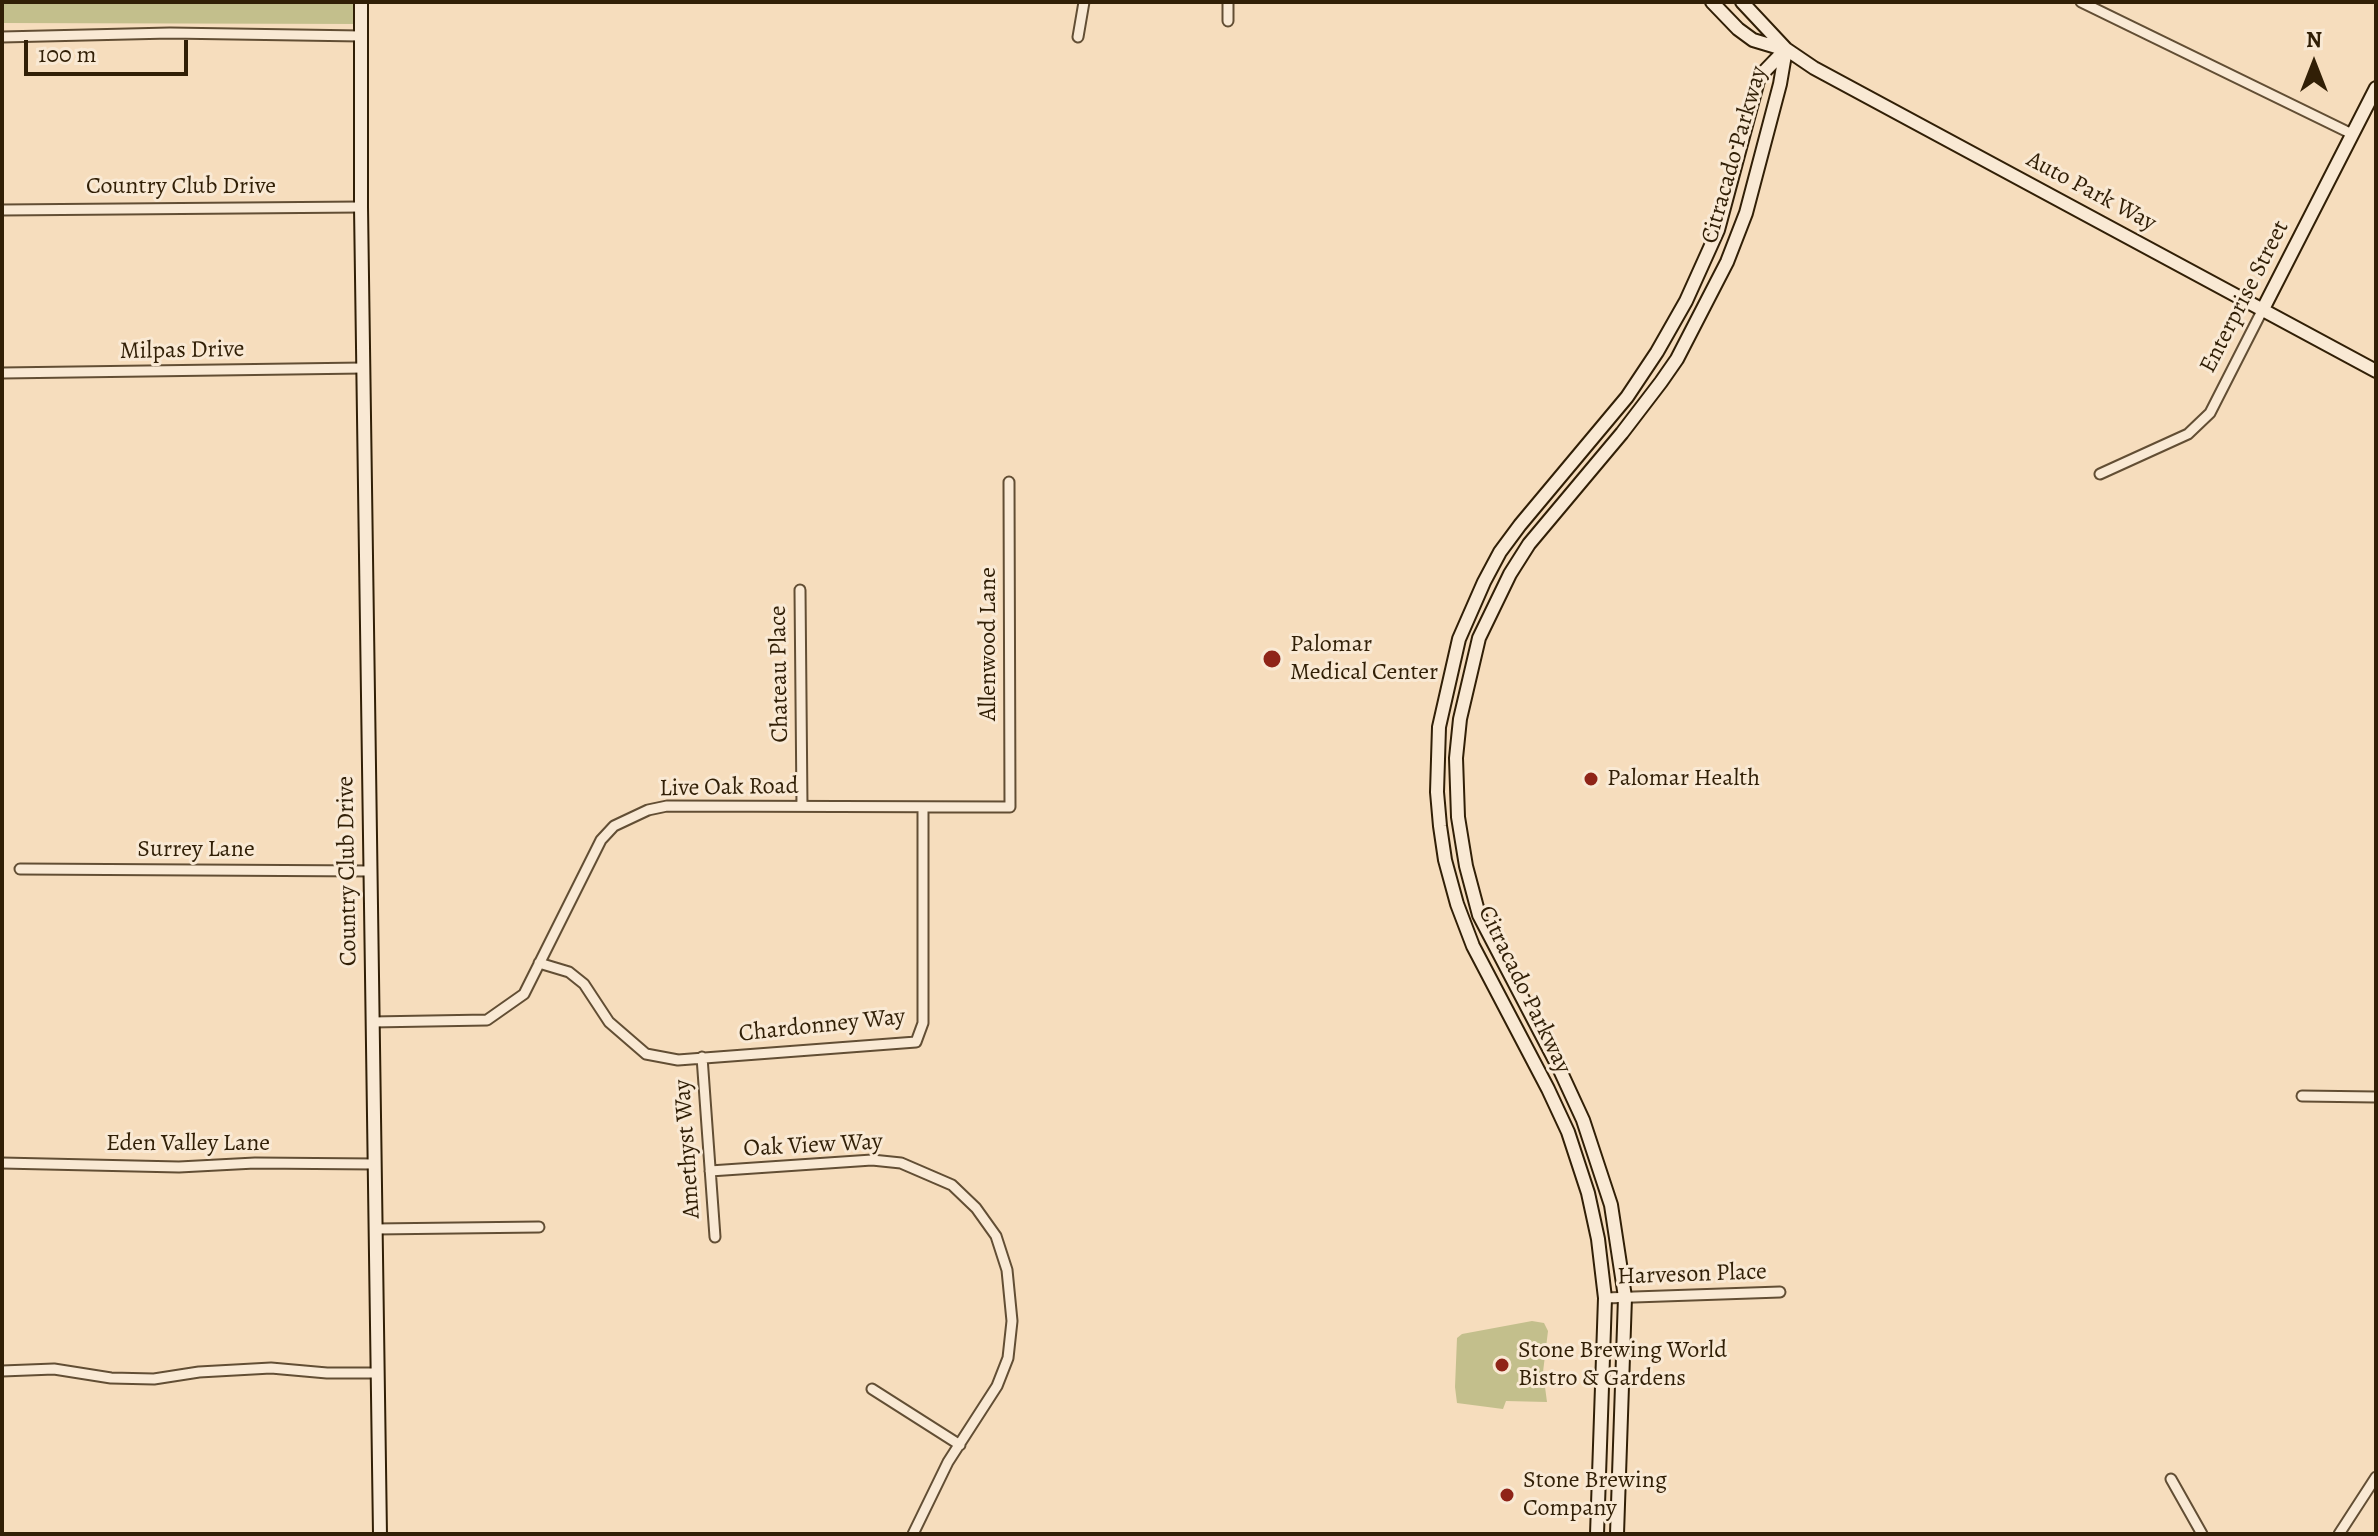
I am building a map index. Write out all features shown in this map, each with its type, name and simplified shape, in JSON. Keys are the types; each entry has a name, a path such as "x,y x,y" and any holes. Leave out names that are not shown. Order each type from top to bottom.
{"main road":[{"name":"Country Club Drive","path":"361,2 361,207 380,1534"},
{"name":"Auto Park Way","path":"1712,2 1753,40 1786,49 1928,130 2376,371"},
{"name":"Auto Park Way","path":"1742,2 1786,49"},
{"name":"Citracado Parkway","path":"1617,1534 1625,1297 1611,1205 1583,1120 1479,915 1466,866 1458,817 1456,758 1460,719 1479,638 1510,574 1529,544 1661,382 1689,337 1727,262 1746,213 1780,84 1786,49"},
{"name":"Citracado Parkway","path":"1597,1534 1605,1298 1598,1239 1578,1157 1548,1089 1473,946 1450,880 1437,792 1439,727 1459,639 1484,582 1500,552 1520,525 1627,397 1665,339 1718,230 1759,77 1786,49"},
{"name":"Enterprise Street","path":"2263,309 2376,88"}],"street":[{"path":"1078,37 1084,2"},
{"path":"1228,2 1228,21"},
{"path":"2081,2 2352,134"},
{"path":"2,37 170,33 361,36"},
{"name":"Country Club Drive","path":"2,210 361,207"},
{"name":"Enterprise Street","path":"2100,474 2188,434 2210,413 2263,309"},
{"name":"Milpas Drive","path":"2,373 363,368"},
{"name":"Allenwood Lane","path":"1009,482 1010,807"},
{"name":"Chateau Place","path":"800,590 802,806"},
{"name":"Live Oak Road","path":"372,1022 487,1020 524,994 601,840 614,826 630,817 667,806 1010,807"},
{"name":"Chardonney Way","path":"539,963 569,972 584,984 609,1022 646,1054 678,1060 916,1042 923,1023 923,807"},
{"name":"Surrey Lane","path":"20,869 371,871"},
{"name":"Amethyst Way","path":"702,1057 715,1237"},
{"path":"2302,1096 2376,1097"},
{"name":"Oak View Way","path":"710,1171 872,1160 901,1163 952,1185 976,1208 996,1236 1007,1270 1012,1321 1008,1358 997,1386 948,1462 913,1534"},
{"name":"Eden Valley Lane","path":"2,1163 179,1167 255,1163 375,1164"},
{"path":"375,1229 539,1227"},
{"name":"Harveson Place","path":"1605,1298 1780,1292"},
{"path":"2,1371 54,1369 111,1378 154,1379 199,1372 271,1368 376,1373"},
{"path":"872,1389 960,1445"},
{"path":"2339,1534 2376,1477"},
{"path":"2171,1479 2202,1534"}],"shaded area":[{"path":"2,2 361,2 361,24 2,23"},
{"path":"1532,1321 1544,1323 1548,1331 1543,1372 1547,1402 1506,1401 1503,1409 1457,1403 1457,1338 1462,1334"}],"place":[{"name":"Palomar Medical Center","path":"1272,659"},
{"name":"Palomar Health","path":"1591,779"},
{"name":"Stone Brewing World Bistro & Gardens","path":"1502,1365"},
{"name":"Stone Brewing Company","path":"1507,1495"}]}
